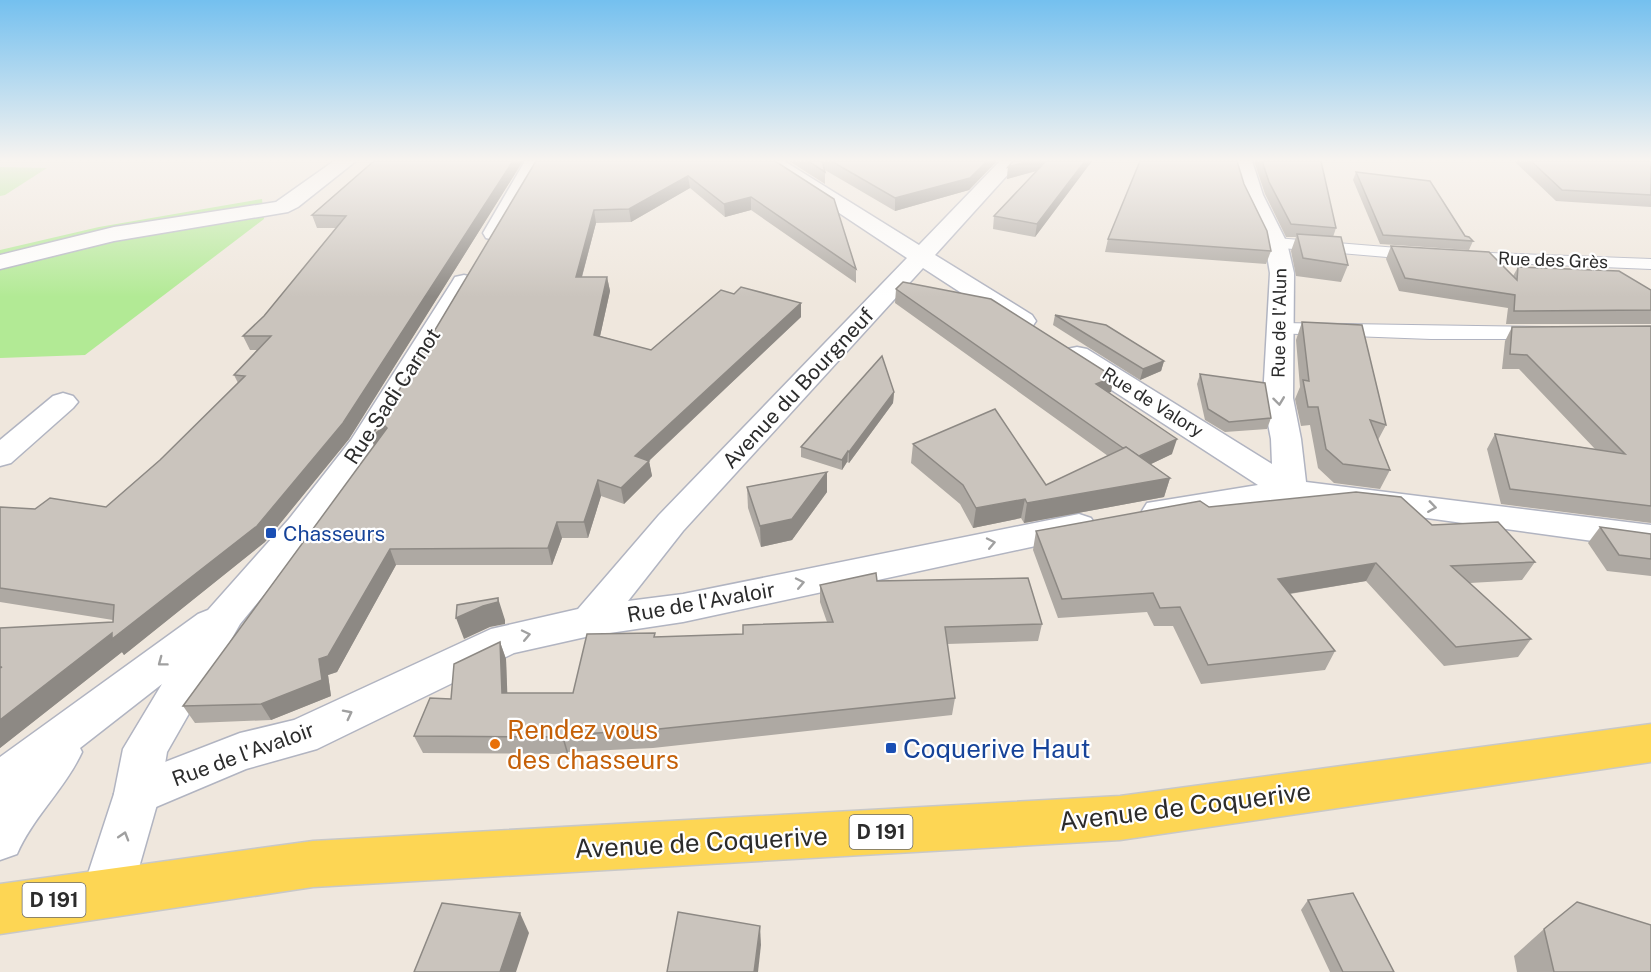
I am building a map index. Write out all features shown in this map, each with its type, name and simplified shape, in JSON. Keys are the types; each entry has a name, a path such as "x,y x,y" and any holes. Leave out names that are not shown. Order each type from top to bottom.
{"main road":[{"name":"Avenue de Coquerive","path":"0,909 313,864 1120,818 1651,743"}],"street":[{"path":"0,262 114,234 284,206"},
{"name":"Rue Sadi Carnot","path":"107,892 137,794 145,749 226,614 300,527 364,445 475,266 509,206"},
{"name":"Rue de Valory","path":"843,206 1223,446 1290,491"},
{"name":"Avenue du Bourgneuf","path":"590,621 671,523 969,206"},
{"name":"Rue de l'Alun","path":"1258,206 1276,243 1282,273 1278,398 1286,440 1290,491"},
{"path":"0,456 63,402"},
{"path":"1290,491 1369,498 1651,537"},
{"name":"Rue de l'Avaloir","path":"137,794 240,752 302,736 394,690 505,640 590,621 683,608 1117,519 1290,491"},
{"name":"Rue Sadi Carnot","path":"0,783 226,614"},
{"name":"Rue Sadi Carnot","path":"0,838 7,822 83,722"}],"lane":[{"name":"Rue des Grès","path":"1276,243 1421,255 1651,264"},
{"path":"1280,329 1431,333 1563,332"}],"green space":[{"path":"219,206 263,206 264,219 85,355 0,358 0,250 99,227"}],"building":[{"path":"322,206 484,206 343,423 257,526 112,639 112,633 0,720 0,668 2,667 0,667 0,628 113,622 114,605 0,588 0,507 35,509 50,498 106,507 160,460 245,376 234,375 271,336 243,336 264,316 346,216 312,215"},
{"path":"509,206 634,206 629,209 594,210 576,277 607,277 594,335 651,350 721,290 734,294 741,287 801,303 635,456 649,461 621,488 598,480 584,522 557,522 548,548 390,549 328,656 319,659 322,680 261,704 183,706 387,428 385,426 371,437"},
{"path":"765,206 836,206 856,269"},
{"path":"1003,206 1050,206 1037,224 994,216"},
{"path":"1121,206 1255,206 1267,231 1271,251 1108,239"},
{"path":"1282,206 1331,206 1336,228 1291,224"},
{"path":"1371,206 1446,206 1465,236 1473,241 1383,235"},
{"path":"1297,234 1341,237 1348,265 1303,258"},
{"path":"1391,246 1489,252 1517,280 1518,267 1619,271 1651,290 1651,310 1514,311 1515,295 1405,278"},
{"path":"903,282 991,299 1114,377 1096,384 1177,439 1139,456 1126,447 1123,448 896,289"},
{"path":"1055,315 1106,325 1164,361 1143,369"},
{"path":"1302,322 1362,325 1386,425 1370,420 1390,470 1343,464 1326,449 1318,407 1308,407 1303,380 1309,381"},
{"path":"1651,326 1651,506 1510,489 1495,434 1625,454 1527,355 1510,354 1512,327"},
{"path":"882,356 894,392 842,460 801,447"},
{"path":"1200,374 1265,383 1271,418 1229,422 1208,409"},
{"path":"995,409 1046,485 1126,447 1170,478 1027,503 1025,499 976,508 963,485 913,444"},
{"path":"827,472 792,519 760,526 747,487"},
{"path":"1356,492 1401,497 1432,525 1498,522 1535,562 1451,566 1531,639 1456,647 1376,563 1278,579 1335,651 1208,665 1180,607 1160,608 1153,593 1062,599 1036,531 1200,501 1209,507"},
{"path":"1600,527 1651,534 1651,559 1619,555"},
{"path":"876,573 877,581 1028,578 1042,624 945,627 955,698 649,730 563,735 562,737 414,736 430,698 451,699 454,664 500,642 502,693 573,693 587,634 655,633 654,637 743,634 743,625 833,622 820,585"},
{"path":"498,598 498,602 456,618 457,605"},
{"path":"1353,893 1394,972 1343,972 1308,900"},
{"path":"1577,902 1651,925 1651,972 1554,972 1544,929"},
{"path":"442,903 520,913 500,972 414,972"},
{"path":"678,912 760,926 754,972 667,972"}],"place":[{"name":"Chasseurs","path":"271,533"},
{"name":"Rendez vous des chasseurs","path":"495,744"},
{"name":"Coquerive Haut","path":"891,748"}]}
